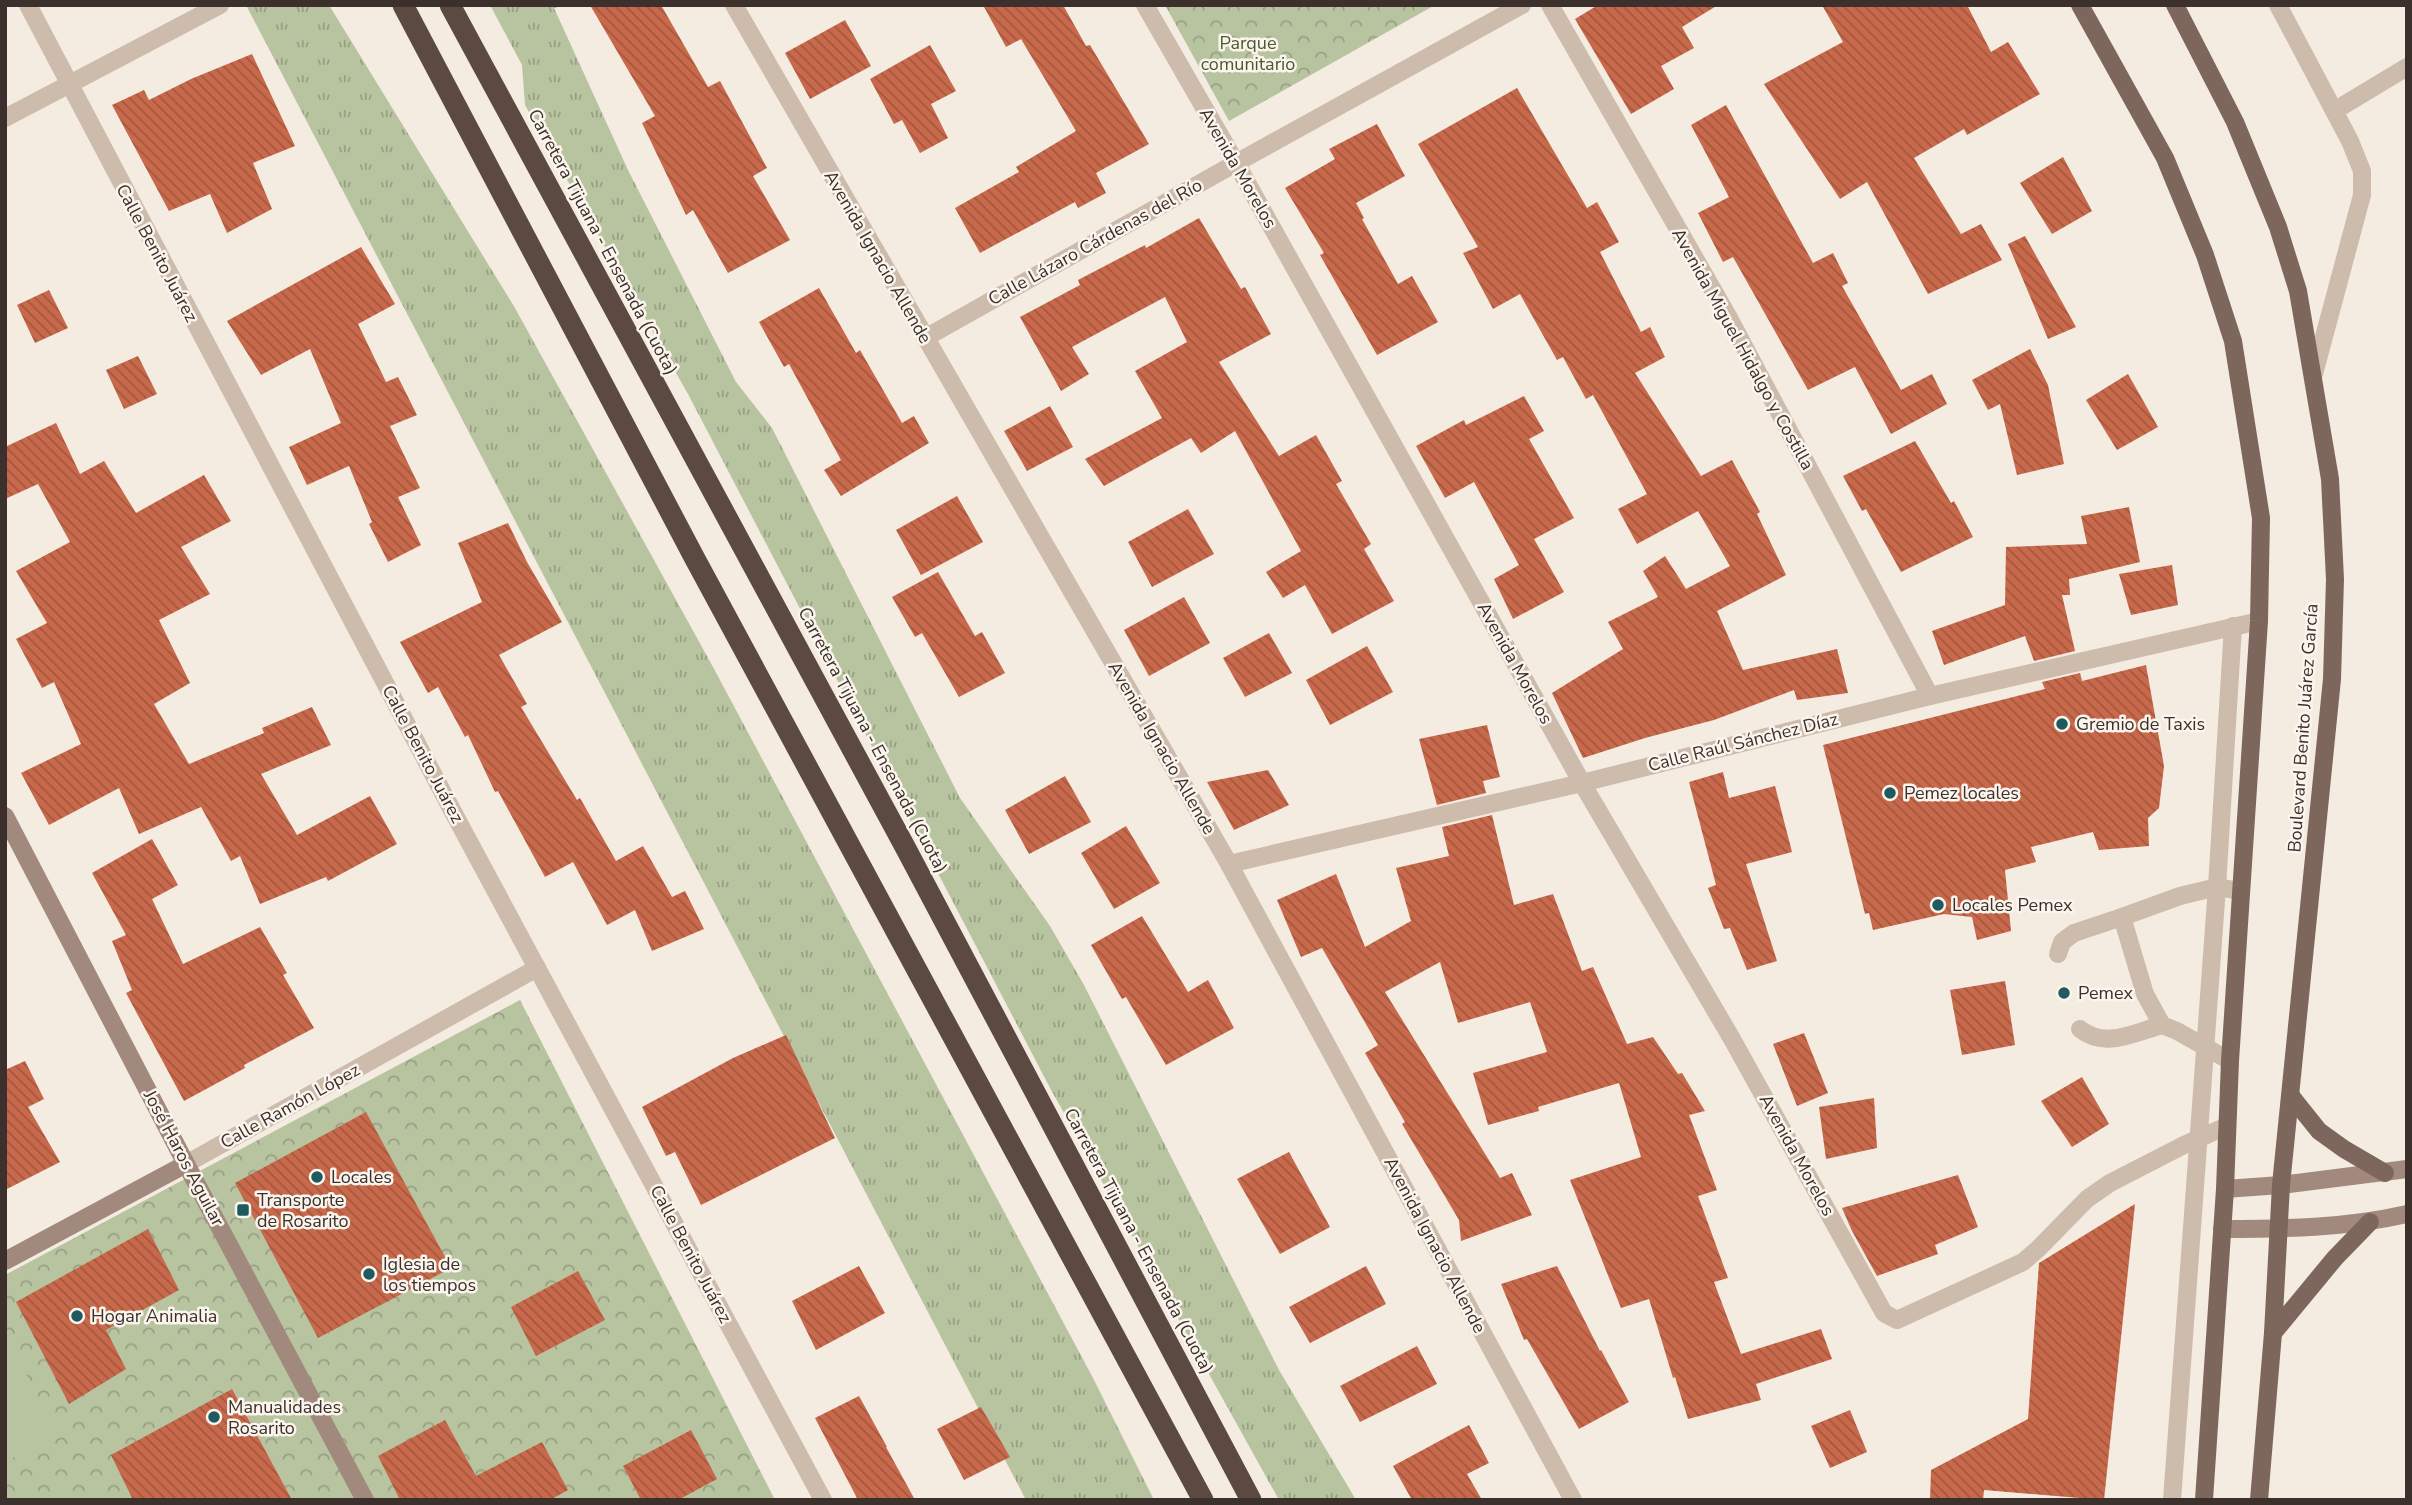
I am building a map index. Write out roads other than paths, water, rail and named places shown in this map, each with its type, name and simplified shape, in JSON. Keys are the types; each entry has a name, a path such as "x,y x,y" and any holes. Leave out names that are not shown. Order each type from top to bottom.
{"highway":[{"path":"403,5 694,557 1203,1500"},
{"name":"Carretera Tijuana - Ensenada (Cuota)","path":"450,5 904,845 1251,1500"}],"main road":[{"path":"2080,5 2165,158 2205,256 2233,341 2260,518 2259,621 2240,891 2225,1189 2204,1500"},
{"name":"Boulevard Benito Juárez García","path":"2175,5 2235,122 2278,227 2298,291 2330,479 2335,592 2332,679 2281,1185 2273,1333 2259,1500"},
{"path":"2291,1096 2319,1131 2343,1149 2385,1173"},
{"path":"2273,1333 2335,1258 2370,1222"}],"street":[{"name":"Calle Benito Juárez","path":"28,5 537,968 823,1500"},
{"path":"5,118 220,5"},
{"name":"Avenida Ignacio Allende","path":"734,5 1229,864 1573,1500"},
{"name":"Avenida Morelos","path":"1145,5 1582,783 1732,1039 1884,1313 1897,1320 2023,1262 2087,1199 2139,1167 2199,1138"},
{"name":"Calle Lázaro Cárdenas del Río","path":"925,338 1522,5"},
{"name":"Avenida Miguel Hidalgo y Costilla","path":"1550,5 1729,318 1930,696"},
{"path":"2278,5 2334,111 2362,171 2362,195 2314,374"},
{"path":"2334,111 2407,67"},
{"name":"Calle Raúl Sánchez Díaz","path":"1229,864 1582,783 1930,696 2259,621"},
{"path":"2172,1500 2217,887 2233,626"},
{"name":"José Haros Aguilar","path":"5,816 365,1500"},
{"path":"2059,954 2062,942 2074,933 2122,916 2180,896 2217,887 2240,891"},
{"path":"2122,916 2145,994 2162,1025 2230,1061"},
{"name":"Calle Ramón López","path":"5,1261 186,1164 537,968"},
{"path":"2080,1029 2091,1038 2104,1041 2162,1025"},
{"path":"2199,1138 2227,1126"},
{"path":"2225,1189 2281,1185 2407,1169"},
{"path":"2222,1229 2279,1229 2370,1222 2407,1214"}],"place":[{"name":"Gremio de Taxis","path":"2062,724"},
{"name":"Pemez locales","path":"1890,793"},
{"name":"Locales Pemex","path":"1938,905"},
{"name":"Pemex","path":"2064,993"},
{"name":"Locales","path":"317,1177"},
{"name":"Transporte de Rosarito","path":"243,1210"},
{"name":"Iglesia de los tiempos","path":"369,1274"},
{"name":"Hogar Animalia","path":"77,1316"},
{"name":"Manualidades Rosarito","path":"214,1417"}],"park label":[{"name":"Parque comunitario","path":"1248,53"}]}
